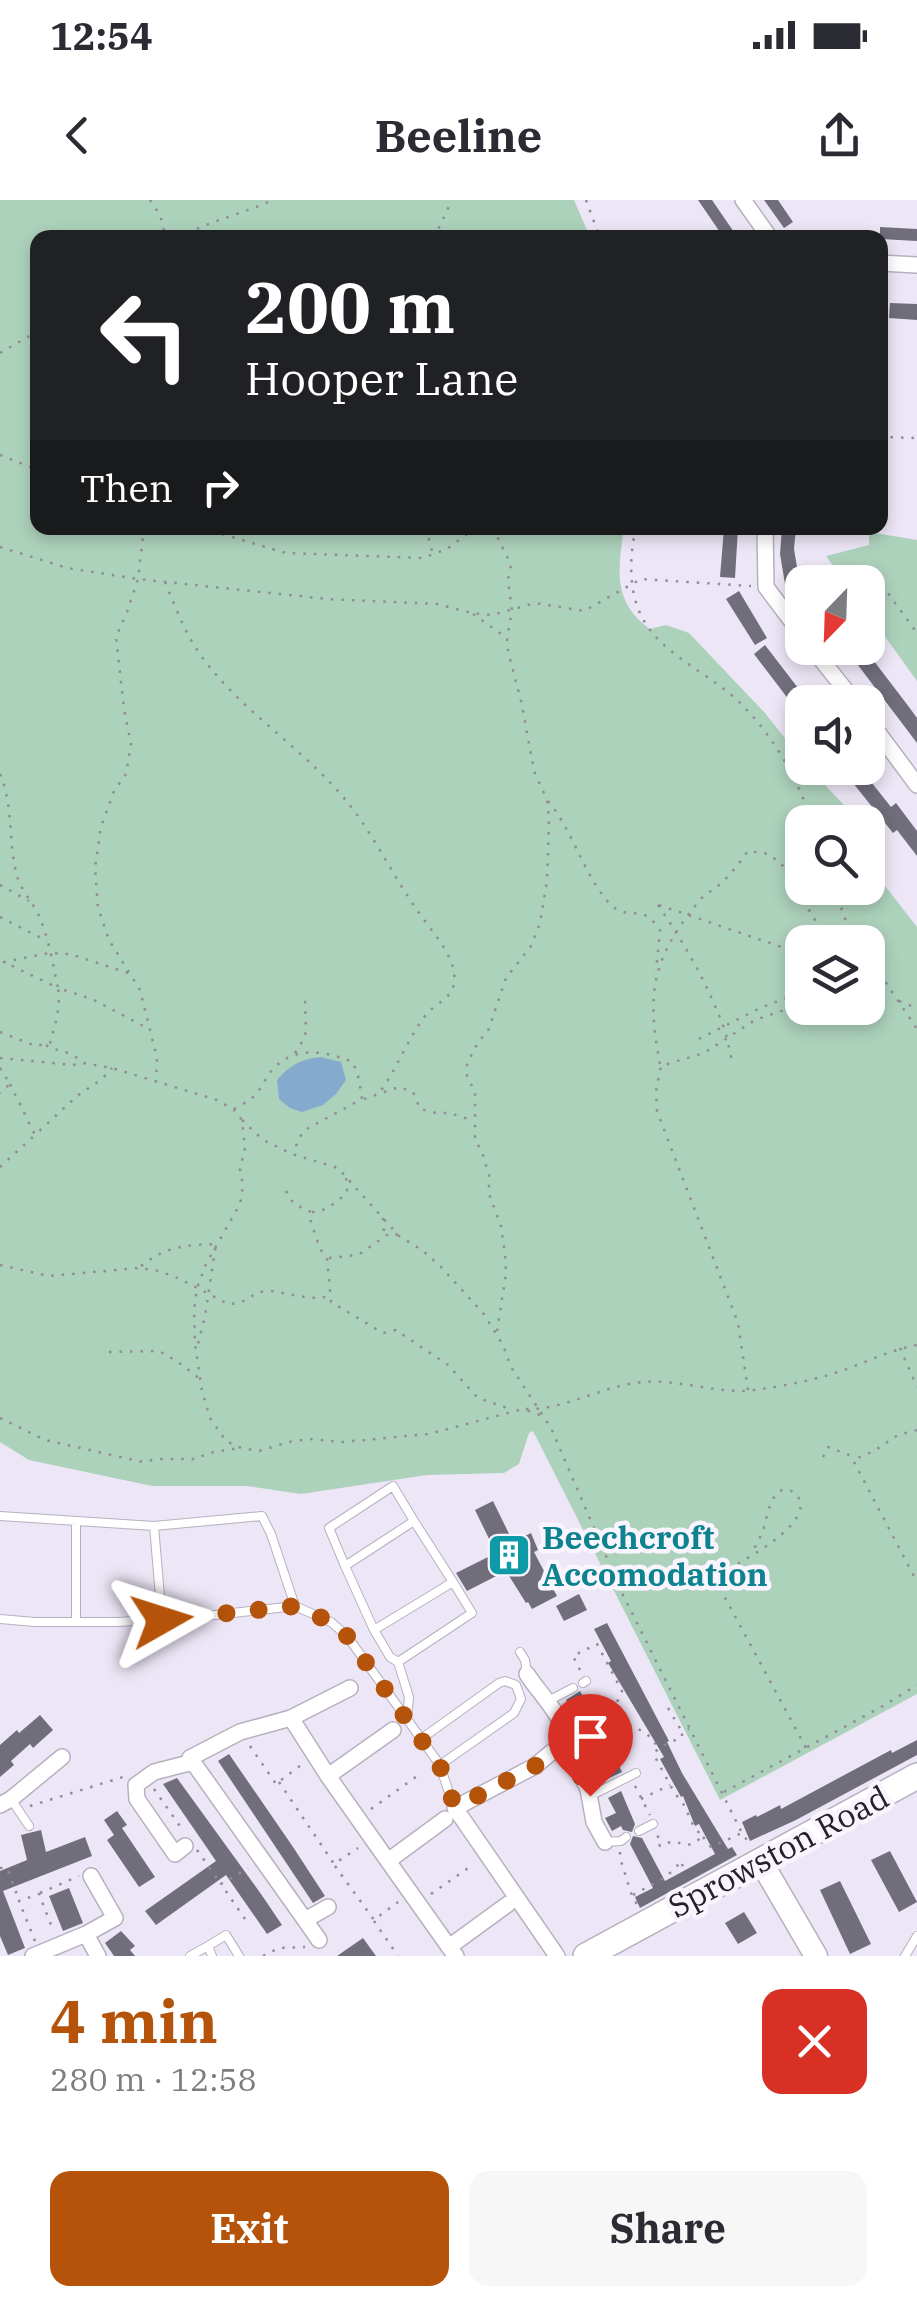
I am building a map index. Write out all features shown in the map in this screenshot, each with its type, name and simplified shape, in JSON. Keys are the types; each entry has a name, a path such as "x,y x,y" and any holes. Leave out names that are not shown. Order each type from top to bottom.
{"main road":[{"name":"Sprowston Road","path":"586,1956 917,1776"}],"street":[{"path":"742,200 764,230"},
{"path":"888,263 917,265"},
{"path":"766,535 766,586 785,612"},
{"path":"825,665 841,685"},
{"path":"885,742 917,785"},
{"path":"527,1674 567,1734 566,1752"},
{"path":"315,1944 304,1920 190,1758 240,1732 291,1718 350,1688"},
{"path":"291,1718 452,1952 508,1904"},
{"path":"328,1776 393,1730"},
{"path":"557,1956 455,1808 535,1766 553,1751 566,1752 573,1759 594,1822 606,1842"},
{"path":"11,1798 62,1757"},
{"path":"181,1856 136,1799 136,1785 154,1772 193,1762"},
{"path":"388,1860 445,1819"},
{"path":"760,1860 816,1956"},
{"path":"36,1955 114,1918 91,1876"},
{"path":"304,1920 328,1906"},
{"path":"86,1934 98,1956"}],"lane":[{"path":"398,1662 472,1614 393,1486 329,1528 374,1630 390,1657 398,1662 409,1697 407,1718"},
{"path":"0,1516 154,1526 262,1516 295,1606"},
{"path":"345,1566 414,1520"},
{"path":"76,1522 76,1622"},
{"path":"154,1526 162,1620"},
{"path":"374,1630 453,1582"},
{"path":"0,1618 76,1622 162,1620 295,1606 331,1622 347,1636 440,1766 450,1796 458,1806"},
{"path":"520,1652 527,1674"},
{"path":"421,1739 499,1683 506,1681 519,1689 521,1699 514,1713 440,1766"},
{"path":"548,1702 573,1688"},
{"path":"585,1794 633,1775"},
{"path":"11,1798 29,1826"},
{"path":"638,1831 653,1822"},
{"path":"606,1842 626,1837"},
{"path":"190,1956 226,1935 238,1956"},
{"path":"906,1956 917,1936"},
{"path":"208,1946 212,1956"}],"path":[{"path":"150,200 164,230"},
{"path":"192,230 274,200"},
{"path":"438,230 452,200"},
{"path":"586,200 597,230"},
{"path":"0,354 30,335"},
{"path":"888,437 917,438"},
{"path":"0,455 30,467"},
{"path":"143,535 138,578 116,637 131,744 126,774 114,791 100,827 95,868 98,908 110,940 140,990 157,1058 156,1082"},
{"path":"226,535 286,553 424,558 465,535"},
{"path":"428,535 433,555"},
{"path":"497,535 511,565 508,651 534,771 549,819 547,881 540,924 531,946 506,978 488,1030 467,1063 467,1076 476,1092 475,1140 482,1152 506,1254 497,1334"},
{"path":"635,535 632,582 639,614 652,634 740,703 783,756 806,805"},
{"path":"0,547 67,568 165,582 327,599 437,604 472,614 492,615 536,603 584,611 641,579 766,586"},
{"path":"165,582 182,624 202,658 254,714 335,787 362,819 447,954 454,972 450,995 431,1008 417,1026 393,1074 378,1093"},
{"path":"885,589 917,632"},
{"path":"472,614 506,638"},
{"path":"0,774 7,791 18,878 39,916 60,1000 50,1043 36,1046 0,1032"},
{"path":"546,800 561,817 586,869 610,905 631,915 640,913 651,918 660,930 652,1021 660,1066 657,1112 738,1323 748,1390"},
{"path":"655,976 675,931 748,851 769,854 783,866 818,925"},
{"path":"0,885 29,901"},
{"path":"732,1061 724,1026 693,962 658,905 785,948"},
{"path":"0,916 47,941"},
{"path":"2,962 50,953 70,954 130,974"},
{"path":"2,962 58,988 92,998 150,1029"},
{"path":"885,983 917,1028"},
{"path":"698,1039 785,998"},
{"path":"294,1055 306,1031 305,1000"},
{"path":"898,1000 917,1010 912,1021"},
{"path":"660,1066 704,1053 756,1020 785,1010"},
{"path":"45,1044 69,1052 84,1063"},
{"path":"234,1110 254,1096 274,1068 309,1051 353,1062 360,1078 362,1099"},
{"path":"0,1058 112,1068 217,1100 234,1110 263,1140 338,1168 399,1236"},
{"path":"0,1068 35,1134"},
{"path":"0,1167 112,1068"},
{"path":"0,1093 10,1084"},
{"path":"292,1154 303,1131 362,1099 399,1087 413,1092 420,1109 436,1114 450,1112 474,1121"},
{"path":"241,1448 226,1440 210,1418 196,1354 194,1311 197,1288 216,1244 240,1204 240,1169 246,1148 242,1120"},
{"path":"286,1191 294,1204 319,1213 348,1190 346,1176"},
{"path":"348,1190 361,1192"},
{"path":"310,1212 320,1249 327,1258 331,1302"},
{"path":"383,1216 384,1238"},
{"path":"327,1258 358,1255 390,1233 399,1236 422,1250 484,1313 511,1367 551,1428 622,1591 742,1833 760,1860"},
{"path":"139,1268 160,1252 187,1245 216,1244"},
{"path":"196,1354 216,1244"},
{"path":"0,1265 49,1276 139,1268 160,1271 228,1304 271,1291 326,1298 383,1334 396,1330 448,1364 478,1398 514,1411"},
{"path":"0,1418 45,1440 143,1462 196,1459 209,1452 241,1448 259,1451 310,1439 342,1442 429,1434 645,1382 748,1390 822,1377 917,1344"},
{"path":"900,1348 917,1387"},
{"path":"108,1352 159,1350 200,1379"},
{"path":"523,1409 544,1416"},
{"path":"853,1460 917,1430"},
{"path":"823,1457 828,1447 852,1456 917,1582"},
{"path":"672,1531 689,1567 695,1573 714,1577 752,1554 775,1540 796,1522 800,1502 795,1493 781,1490 772,1500 752,1554"},
{"path":"714,1577 806,1748"},
{"path":"581,1672 572,1656 597,1644 622,1691 616,1702 618,1716 646,1731 658,1748"},
{"path":"722,1792 917,1685"},
{"path":"599,1700 602,1704 616,1702"},
{"path":"668,1708 682,1738 658,1748 654,1756 694,1827 711,1847 742,1833"},
{"path":"682,1732 690,1728"},
{"path":"240,1732 276,1784 314,1755"},
{"path":"358,1818 420,1774"},
{"path":"11,1798 22,1808 129,1775 145,1777 245,1919"},
{"path":"633,1775 653,1822"},
{"path":"279,1782 398,1956"},
{"path":"642,1800 671,1784"},
{"path":"659,1836 656,1838 660,1846 673,1841 690,1845 702,1836"},
{"path":"334,1864 372,1838"},
{"path":"374,1920 487,1854"},
{"path":"680,1855 682,1872"},
{"path":"222,1884 262,1860"},
{"path":"622,1862 632,1896 647,1922"},
{"path":"632,1896 666,1877 682,1862"},
{"path":"0,1868 7,1868 36,1955"},
{"path":"20,1901 82,1874 91,1876"},
{"path":"39,1894 59,1945"},
{"path":"263,1956 279,1948 315,1944"}],"green space":[{"path":"0,200 574,200 587,230 30,230 30,535 623,535 620,584 629,608 650,629 666,625 689,633 765,713 785,738 785,785 825,785 843,804 785,805 785,905 885,905 885,886 917,927 917,1694 720,1800 533,1431 519,1464 504,1473 427,1475 301,1494 247,1486 152,1486 29,1460 0,1442"},
{"path":"869,535 917,540 917,681 885,637 885,565 833,565 826,556 869,545"}],"water":[{"path":"321,1057 341,1062 346,1080 323,1105 302,1112 290,1108 279,1099 277,1080 296,1064"}],"building":[{"path":"698,200 712,200 733,230 719,230"},
{"path":"764,200 778,200 793,222 784,228"},
{"path":"917,229 917,241 888,239 888,230 880,230"},
{"path":"890,303 917,304 917,320 889,318"},
{"path":"723,535 738,535 735,578 720,577"},
{"path":"781,535 795,535 797,565 785,565 785,584"},
{"path":"739,591 767,638 755,645 726,599"},
{"path":"765,645 796,685 785,685 785,695 754,654"},
{"path":"858,665 877,665 909,707 917,718 917,743 885,701 885,685 873,685"},
{"path":"855,785 874,785 891,807 896,803 917,831 917,856 897,830 893,833 885,823 885,805 871,805"},
{"name":"Beechcroft Accomodation","path":"493,1501 513,1542 531,1533 538,1550 534,1552 557,1596 532,1609 506,1571 467,1591 456,1573 496,1553 475,1510"},
{"path":"579,1594 587,1610 564,1621 556,1606"},
{"path":"607,1623 682,1773 728,1849 732,1847 737,1855 640,1908 635,1897 653,1888 630,1844 633,1836 642,1838 665,1881 715,1854 699,1824 695,1826 683,1796 660,1759 664,1757 608,1663 611,1661 594,1629"},
{"path":"580,1691 622,1772 607,1779 602,1771 594,1776 587,1762 595,1757 588,1738 566,1700"},
{"path":"40,1715 53,1730 33,1748 30,1744 0,1777 0,1745"},
{"path":"917,1740 917,1755 750,1841 742,1822 780,1805 781,1809"},
{"path":"229,1754 325,1896 313,1903 218,1761"},
{"path":"177,1778 282,1925 267,1934 226,1875 156,1925 145,1911 216,1861 163,1784"},
{"path":"621,1791 635,1824 632,1832 621,1826 612,1831 605,1818 616,1813 608,1798"},
{"path":"117,1811 127,1825 122,1828 155,1877 139,1887 107,1840 114,1835 104,1820"},
{"path":"41,1830 46,1852 85,1837 92,1856 3,1891 25,1948 8,1955 0,1936 0,1871 27,1860 21,1835"},
{"path":"890,1851 917,1902 899,1912 871,1860"},
{"path":"840,1881 871,1944 850,1954 820,1890"},
{"path":"69,1888 83,1923 63,1931 49,1896"},
{"path":"744,1912 757,1933 738,1944 725,1923"},
{"path":"121,1931 135,1946 130,1950 135,1956 114,1956 105,1943"},
{"path":"363,1938 376,1956 337,1956"}],"place":[{"name":"Beechcroft Accomodation","path":"509,1555"}],"route":[{"path":"162,1620 295,1606 331,1622 347,1636 440,1766 450,1796 458,1806 535,1766 553,1751 566,1752 573,1759 590,1796"}]}
